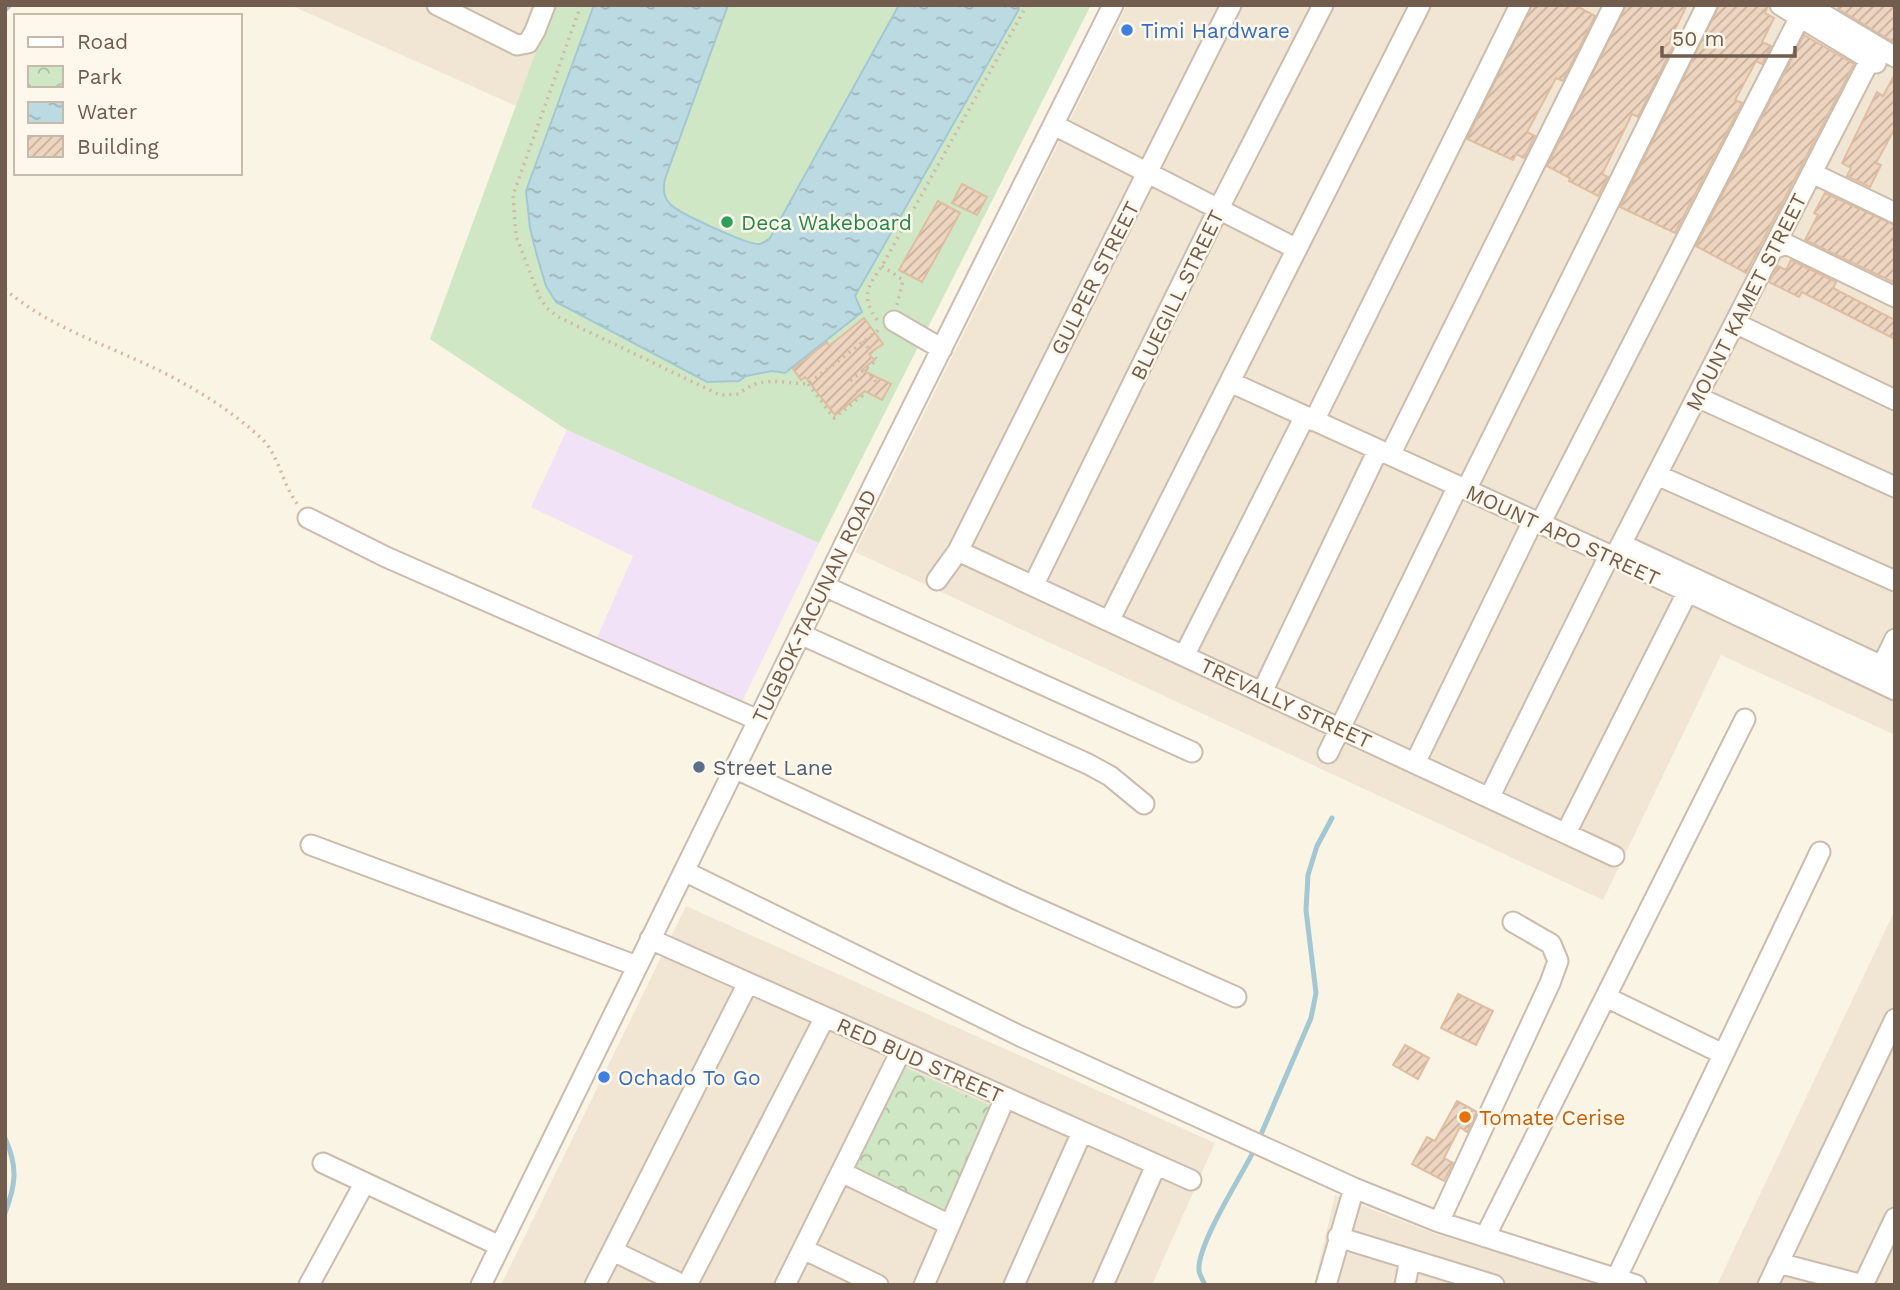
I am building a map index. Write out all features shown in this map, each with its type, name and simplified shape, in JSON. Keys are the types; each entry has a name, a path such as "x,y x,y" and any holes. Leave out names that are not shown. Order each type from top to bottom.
{"street":[{"path":"437,5 468,12 517,45 528,43 545,5"},
{"name":"TUGBOK-TACUNAN ROAD","path":"481,1285 800,634 1113,5"},
{"name":"GULPER STREET","path":"937,580 958,551 1231,5"},
{"name":"BLUEGILL STREET","path":"1033,586 1218,210 1323,5"},
{"path":"1109,621 1420,5"},
{"path":"1184,656 1309,419 1520,5"},
{"path":"1262,692 1614,5"},
{"path":"1328,753 1707,5"},
{"path":"1780,5 1804,9 1880,55"},
{"path":"1415,764 1804,9"},
{"name":"MOUNT KAMET STREET","path":"1489,798 1663,477 1880,55"},
{"path":"1054,125 1297,249"},
{"path":"1816,175 1895,213"},
{"path":"1779,247 1895,297"},
{"path":"894,321 942,349"},
{"path":"1740,325 1895,400"},
{"name":"MOUNT APO STREET","path":"1230,382 1537,523 1621,554 1884,673 1895,690"},
{"path":"1702,399 1895,487"},
{"path":"1663,477 1895,581"},
{"path":"308,518 345,539 758,720"},
{"name":"TREVALLY STREET","path":"958,551 1614,856"},
{"path":"824,586 1192,752"},
{"path":"1566,833 1690,586"},
{"path":"800,634 1088,764 1111,776 1144,804"},
{"path":"1884,673 1895,639"},
{"path":"1485,1237 1745,719"},
{"path":"734,768 1016,900 1236,997"},
{"path":"311,845 637,966"},
{"path":"1616,1279 1820,852"},
{"path":"684,871 1020,1036 1354,1188 1439,1222 1636,1285"},
{"path":"1439,1222 1558,961 1551,944 1513,922"},
{"name":"RED BUD STREET","path":"650,939 1191,1180"},
{"path":"596,1285 748,983"},
{"path":"1606,997 1723,1054"},
{"path":"613,1251 685,1285 825,1017"},
{"path":"1768,1285 1895,1019"},
{"path":"785,1285 901,1051"},
{"path":"924,1285 1005,1098"},
{"path":"1014,1285 1082,1132"},
{"path":"323,1163 500,1246"},
{"path":"1103,1285 1156,1165"},
{"path":"841,1172 950,1225"},
{"path":"309,1285 364,1184"},
{"path":"1326,1285 1354,1188"},
{"path":"1778,1263 1863,1285 1895,1217"},
{"path":"1338,1237 1494,1285"},
{"path":"803,1248 878,1285"},
{"path":"1405,1285 1410,1259"}],"path":[{"path":"580,5 513,195 516,236 540,298 558,317 720,395 739,394 748,386 772,380 808,384 883,327 867,304 867,293 873,278 1027,5"},
{"path":"882,266 903,280 894,321"},
{"path":"5,289 41,316 153,368 226,410 262,439 278,465 290,495 308,518"},
{"path":"808,384 834,418 862,396 850,382 877,360 863,341"},
{"path":"866,369 876,382"}],"shaded area":[{"path":"290,5 553,5 516,106"},
{"path":"1127,5 1895,5 1895,735 1721,655 1603,900 855,552"},
{"path":"567,430 819,543 742,702 596,640 633,556 531,507"},
{"path":"686,906 1215,1143 1152,1285 501,1285"},
{"path":"1895,910 1895,1285 1717,1285"},
{"path":"1335,1195 1436,1234 1603,1285 1314,1285"}],"green space":[{"name":"Deca Wakeboard","path":"553,5 1091,5 819,543 567,430 430,339"},
{"path":"904,1067 991,1106 945,1211 854,1168"}],"water":[{"path":"594,5 728,5 665,179 664,192 670,204 686,214 729,235 760,244 770,238 899,5 1018,5 1019,9 855,296 862,312 785,373 772,371 746,376 739,381 707,382 556,302 546,286 537,256 530,228 526,191"}],"building":[{"path":"1532,5 1575,5 1595,16 1563,81 1556,78 1527,132 1535,136 1524,158 1516,154 1513,160 1467,139"},
{"path":"1626,5 1687,5 1670,39 1675,42 1638,117 1632,114 1602,174 1608,177 1598,196 1547,166"},
{"path":"1719,5 1768,5 1765,13 1774,18 1762,42 1771,46 1762,64 1756,61 1735,100 1742,103 1675,233 1620,207"},
{"path":"1839,5 1895,5 1895,43 1838,9"},
{"path":"1804,35 1854,64 1746,273 1696,246"},
{"path":"1895,74 1895,128 1876,163 1881,165 1870,187 1847,176 1851,168 1842,163 1877,92 1883,96"},
{"path":"962,184 987,197 977,215 952,203"},
{"path":"1825,193 1895,225 1895,283 1805,240 1818,215 1814,213"},
{"path":"938,201 960,213 922,282 899,270"},
{"path":"1791,260 1836,282 1833,288 1895,320 1895,339 1802,292 1799,297 1769,282 1778,266 1786,270"},
{"path":"864,318 883,344 869,354 874,360 862,370 891,384 882,400 865,391 835,415 805,377 801,380 793,369 827,342 829,346"},
{"path":"1458,994 1493,1011 1476,1045 1441,1028"},
{"path":"1405,1045 1429,1058 1418,1079 1393,1065"},
{"path":"1457,1101 1477,1112 1467,1132 1460,1127 1444,1158 1453,1163 1444,1181 1412,1164 1427,1137 1435,1141"}],"waterway":[{"path":"5,10 10,5"},
{"path":"1262,1132 1311,1018 1316,993 1306,910 1308,875 1317,846 1332,818"},
{"path":"5,1138 14,1167 5,1213"},
{"path":"1205,1285 1199,1270 1205,1245 1252,1154"}],"place":[{"name":"Timi Hardware","path":"1127,30"},
{"name":"Deca Wakeboard","path":"727,222"},
{"name":"Street Lane","path":"699,767"},
{"name":"Ochado To Go","path":"604,1077"},
{"name":"Tomate Cerise","path":"1465,1117"}]}
